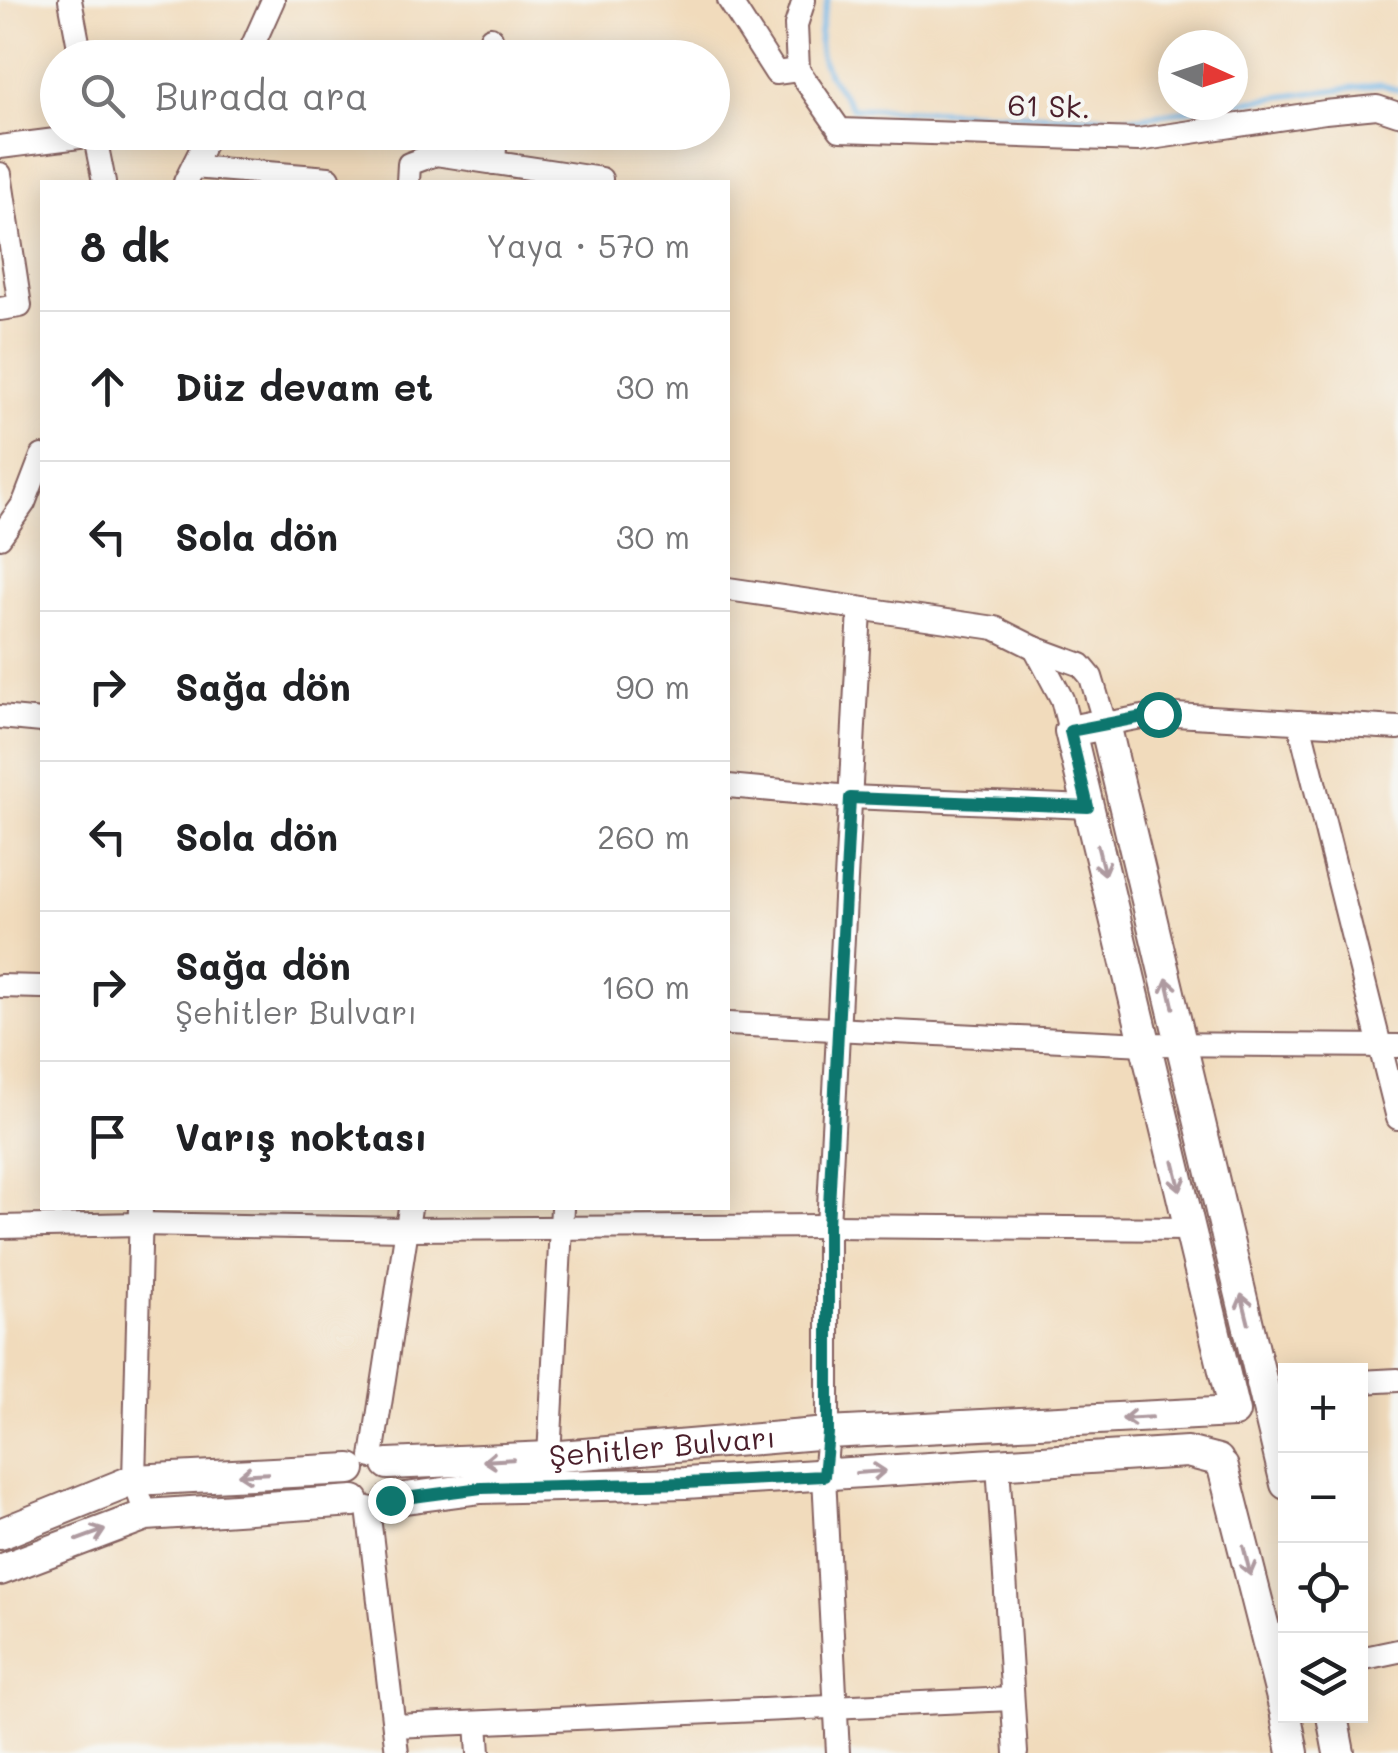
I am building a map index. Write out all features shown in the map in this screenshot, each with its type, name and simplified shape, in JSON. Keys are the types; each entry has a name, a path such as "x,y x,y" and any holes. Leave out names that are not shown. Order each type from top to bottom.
{"main road":[{"path":"1278,1684 1213,1439 1223,1419 1234,1412 1070,731 1105,724 1181,1042 1275,1386 1279,1453"},
{"name":"Şehitler Bulvarı","path":"0,1534 134,1480 549,1457 828,1433 1245,1410 1266,1418 1276,1438 1276,1449 1265,1468 1244,1475 1187,1452 824,1476 481,1488 371,1503 146,1515 0,1570"},
{"path":"370,1464 393,1470 396,1486 371,1503 346,1486 370,1464"},
{"path":"1287,1723 1293,1753"},
{"path":"1333,1723 1339,1753"}],"street":[{"path":"70,0 78,40"},
{"path":"255,40 273,0"},
{"path":"729,0 776,73 798,70 796,24 804,0"},
{"name":"61 Sk.","path":"798,70 840,130 1138,140 1325,112 1377,107 1398,114"},
{"path":"0,147 40,141"},
{"path":"97,150 104,180"},
{"path":"201,150 189,175 330,180"},
{"path":"494,162 495,150"},
{"path":"408,180 410,164 436,154 601,180"},
{"path":"0,174 20,306 0,309"},
{"path":"0,538 20,509 40,461"},
{"path":"20,509 40,502"},
{"path":"730,589 994,628 1081,665 1092,676 1105,724 1158,714 1398,728"},
{"path":"838,1753 824,1476 828,1433 828,1226 860,610"},
{"path":"1035,648 1062,699 1070,731"},
{"path":"0,717 40,721"},
{"path":"1299,722 1389,1046 1398,1118"},
{"path":"730,786 850,798 1088,807"},
{"path":"0,986 40,987"},
{"path":"730,1024 1145,1044 1389,1046"},
{"path":"0,1226 140,1216 561,1217 828,1226 1190,1229"},
{"path":"140,1216 134,1480 146,1515"},
{"path":"549,1457 561,1217"},
{"path":"370,1464 408,1218"},
{"path":"1368,1382 1398,1380"},
{"path":"998,1464 1016,1753"},
{"path":"371,1503 397,1753"},
{"path":"1368,1658 1398,1651"},
{"path":"394,1726 1012,1699"},
{"path":"477,1722 479,1753"}],"waterway":[{"path":"828,0 820,34 822,58 852,108 1137,118 1158,115"},
{"path":"1248,101 1380,84 1398,90"}],"route":[{"path":"390,1500 481,1488 824,1476 828,1433 828,1226 850,798 1088,807 1070,731 1158,714"}]}
